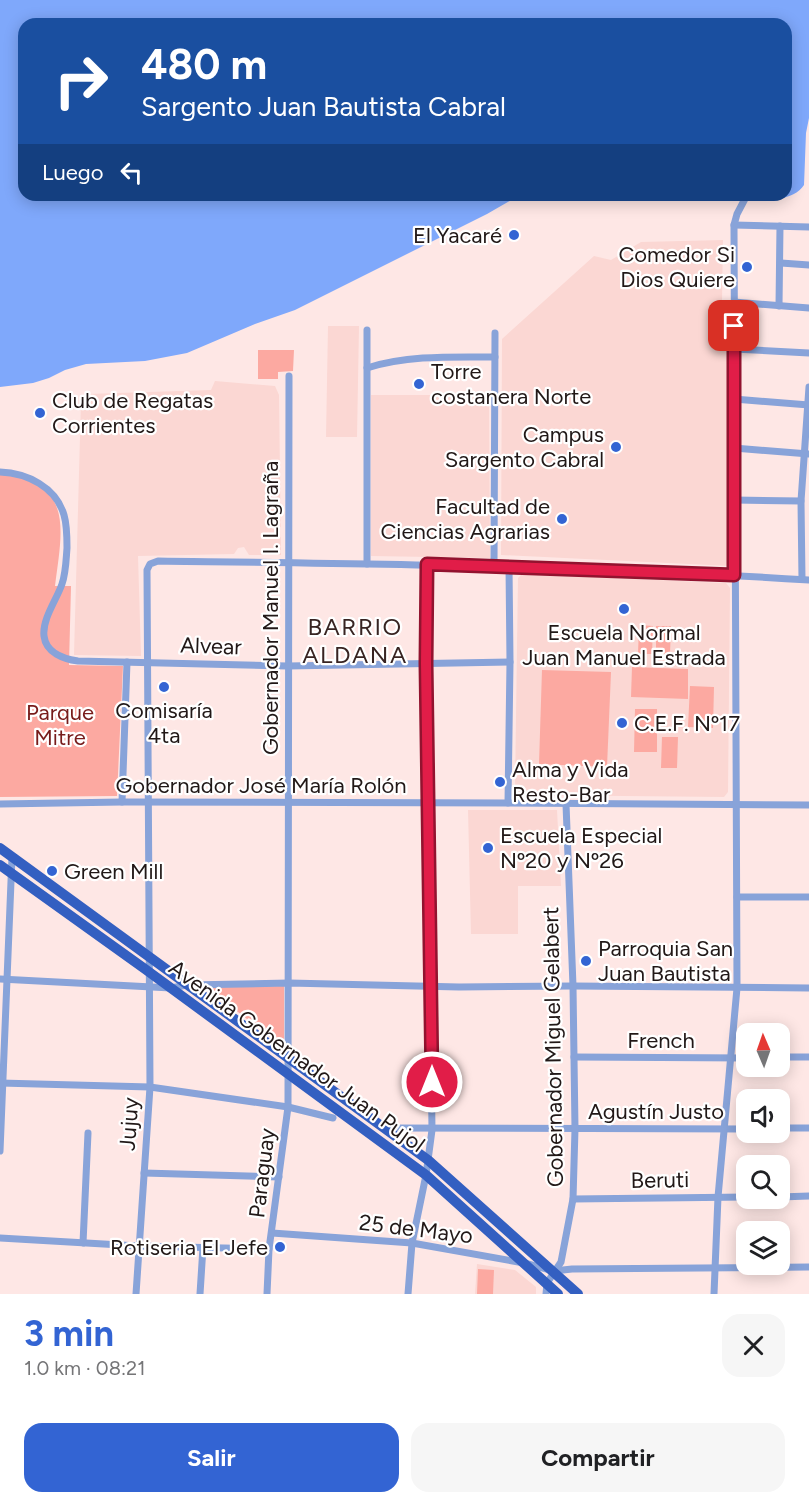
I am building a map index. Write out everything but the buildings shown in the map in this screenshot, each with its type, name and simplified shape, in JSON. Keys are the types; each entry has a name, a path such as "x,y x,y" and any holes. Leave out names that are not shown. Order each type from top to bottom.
{"main road":[{"name":"Avenida Gobernador Juan Pujol","path":"0,848 187,985 426,1175 524,1263 546,1289 558,1294"},
{"name":"Avenida Gobernador Juan Pujol","path":"0,865 171,988 287,1064 307,1071 386,1128 428,1160 578,1294"}],"street":[{"path":"714,1294 718,1197 737,988 734,225 736,214 744,201"},
{"path":"734,225 809,227"},
{"path":"779,306 780,226"},
{"path":"781,263 809,265"},
{"path":"734,302 809,308"},
{"path":"367,330 367,564"},
{"path":"494,566 495,333"},
{"path":"734,349 809,353"},
{"path":"367,368 388,362 431,357 495,357"},
{"name":"Gobernador Manuel I. Lagraña","path":"287,1064 290,983 289,376"},
{"path":"288,562 509,566 806,579 806,511 801,501 807,454 809,387"},
{"path":"734,399 808,405"},
{"path":"734,448 807,454"},
{"name":"Alvear","path":"0,472 20,474 39,483 52,494 65,516 66,566 62,584 44,628 44,638 49,647 64,659 288,666 510,662"},
{"path":"734,500 801,501"},
{"name":"Jujuy","path":"136,1294 150,1088 147,570 150,564 158,561 288,562"},
{"path":"408,1294 412,1244 426,1175 432,1130 426,663 427,564"},
{"path":"508,802 509,566"},
{"path":"122,802 127,662"},
{"name":"Gobernador José María Rolón","path":"0,804 508,802 809,805"},
{"name":"Gobernador Miguel Gelabert","path":"546,1289 561,1262 573,1198 575,1129 573,986 566,804"},
{"path":"0,1151 4,979 12,857"},
{"path":"737,897 809,897"},
{"path":"4,979 171,988 187,985 290,983 809,988"},
{"name":"French","path":"574,1057 736,1058"},
{"path":"790,1057 809,1057"},
{"name":"Paraguay","path":"267,1294 269,1249 288,1107 287,1064"},
{"path":"2,1083 150,1088 288,1107 333,1118"},
{"name":"Agustín Justo","path":"386,1128 432,1130 736,1129"},
{"path":"790,1128 809,1128"},
{"path":"83,1243 88,1133"},
{"path":"144,1173 279,1177"},
{"path":"790,1197 809,1196"},
{"name":"Beruti","path":"573,1198 736,1197"},
{"name":"25 de Mayo","path":"272,1233 412,1244 524,1263 554,1271 809,1267"},
{"path":"0,1238 138,1246 269,1249"},
{"path":"200,1294 204,1247"}],"shaded area":[{"name":"Campus Sargento Cabral","path":"723,240 722,302 730,303 730,566 501,555 502,339 594,256 611,260 641,242"},
{"path":"328,326 359,326 357,437 326,437"},
{"path":"215,381 275,386 279,395 281,555 249,555 244,547 238,548 234,554 138,556 141,656 74,655 81,401 87,394 211,390"},
{"name":"Campus Sargento Cabral","path":"371,395 489,395 490,558 371,556"},
{"name":"C.E.F. Nº17","path":"522,574 726,583 730,588 728,792 724,797 523,795 515,788 518,578"},
{"path":"468,810 557,810 561,886 518,886 518,934 471,934"},
{"path":"477,1264 515,1270 536,1287 536,1294 475,1294"}],"green space":[{"path":"258,350 294,350 293,371 278,372 278,379 258,379"},
{"name":"Parque Mitre","path":"0,473 24,478 41,487 52,498 58,512 60,546 55,586 71,586 69,665 123,666 117,796 0,797"},
{"path":"639,625 653,626 652,654 638,654"},
{"path":"656,626 671,626 670,654 656,654"},
{"path":"632,667 688,669 688,699 631,697"},
{"path":"542,670 611,672 607,767 539,764"},
{"path":"690,686 714,687 713,728 688,727"},
{"path":"635,709 657,709 657,752 634,752"},
{"path":"662,737 678,737 677,768 661,768"},
{"path":"284,986 284,1048 206,987"},
{"path":"478,1269 494,1270 493,1294 477,1294"}],"water":[{"path":"0,0 809,0 809,118 806,133 804,185 792,194 792,18 18,18 18,201 510,201 295,310 187,353 145,361 86,364 33,383 0,387"}],"place":[{"name":"El Yacaré","path":"514,235"},
{"name":"Comedor Si Dios Quiere","path":"747,267"},
{"name":"Torre costanera Norte","path":"419,384"},
{"name":"Club de Regatas Corrientes","path":"40,413"},
{"name":"Campus Sargento Cabral","path":"616,447"},
{"name":"Facultad de Ciencias Agrarias","path":"562,519"},
{"name":"Escuela Normal Juan Manuel Estrada","path":"624,609"},
{"name":"Comisaría 4ta","path":"164,687"},
{"name":"C.E.F. Nº17","path":"622,723"},
{"name":"Alma y Vida Resto-Bar","path":"500,782"},
{"name":"Escuela Especial Nº20 y Nº26","path":"488,848"},
{"name":"Green Mill","path":"52,871"},
{"name":"Parroquia San Juan Bautista","path":"586,961"},
{"name":"Rotiseria El Jefe","path":"280,1247"}],"district":[{"name":"BARRIO ALDANA","path":"355,640"}],"route":[{"path":"432,1082 426,663 427,564 734,575 734,326"}]}
